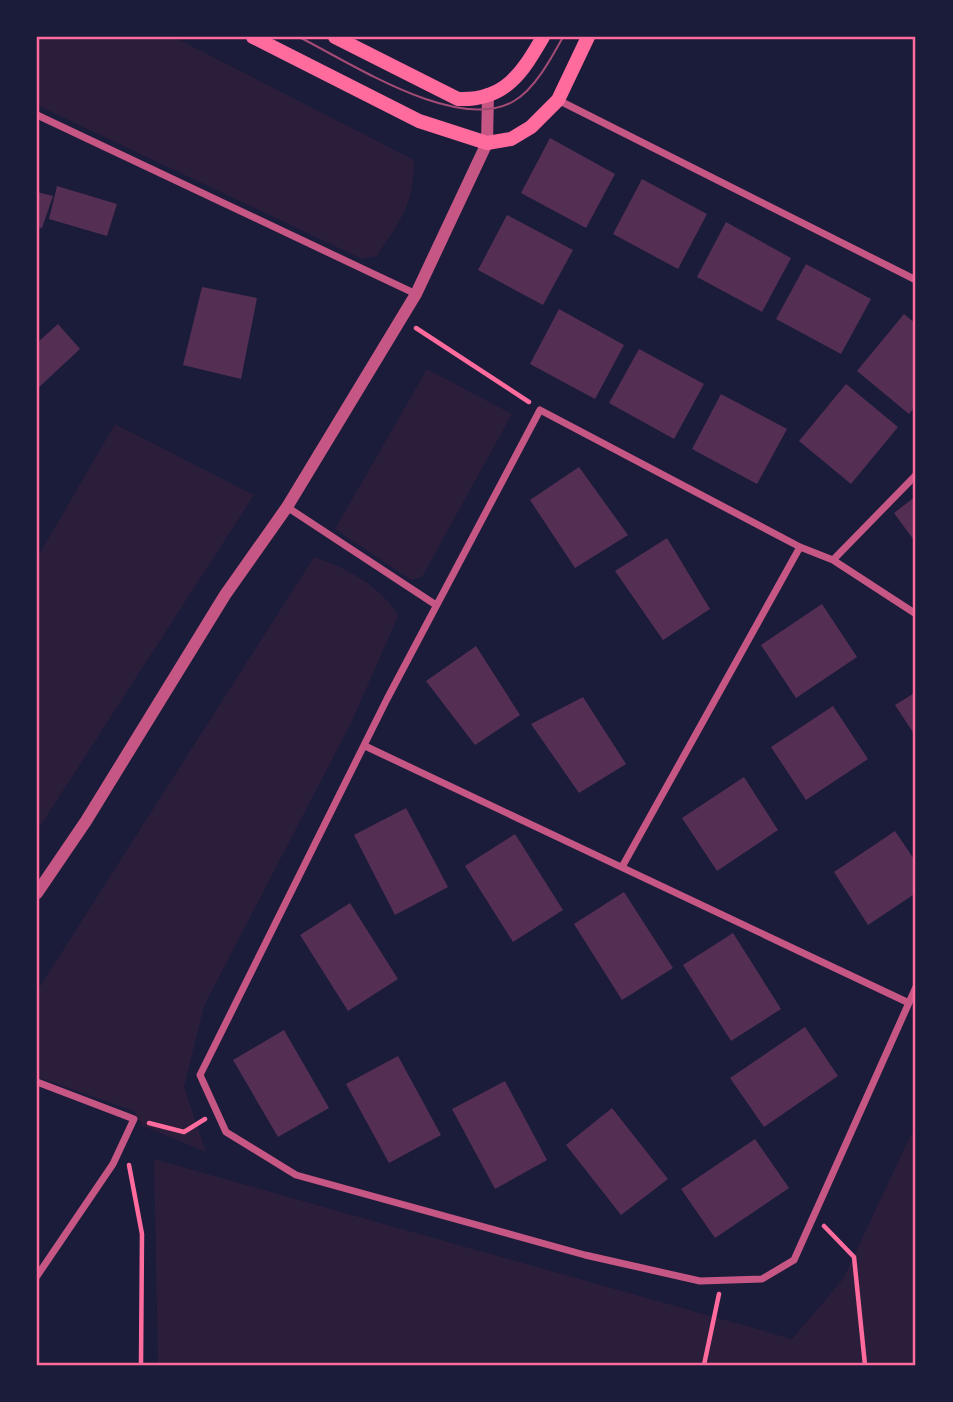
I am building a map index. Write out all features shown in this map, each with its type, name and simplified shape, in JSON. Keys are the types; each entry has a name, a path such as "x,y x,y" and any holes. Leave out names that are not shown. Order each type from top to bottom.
{"main road":[{"path":"253,37 419,121 487,143 511,139 531,127 558,100 588,37"},
{"path":"335,37 458,99 474,99 514,82 543,37"}],"street":[{"path":"37,893 86,821 225,595 287,507 416,294 487,143 488,94"},
{"path":"558,100 916,280"},
{"path":"37,115 416,294"},
{"path":"916,614 833,560 800,547 540,410 436,605 200,1075 226,1132 296,1175 584,1255 700,1282 762,1279 794,1260 916,987"},
{"path":"833,560 916,475"},
{"path":"287,507 436,605"},
{"path":"622,867 800,547"},
{"path":"365,746 909,1003"},
{"path":"37,1082 134,1119 113,1164 37,1276"}],"path":[{"path":"401,318 540,410"},
{"path":"134,1119 184,1132 201,1124"},
{"path":"122,1146 131,1172 142,1234 141,1365"},
{"path":"814,1215 853,1257 864,1365"},
{"path":"704,1365 722,1280"}],"shaded area":[{"path":"37,37 174,37 414,160 411,189 404,211 377,256 362,259 37,105"},
{"path":"427,369 512,414 422,577 411,580 335,529"},
{"path":"115,424 254,495 37,831 37,558"},
{"path":"314,557 362,579 383,596 398,616 352,721 204,1006 184,1087 206,1152 143,1126 134,1111 37,1077 37,991"},
{"path":"916,1124 916,1365 158,1365 154,1159 792,1339 843,1279"}],"building":[{"path":"550,138 615,174 586,228 521,193"},
{"path":"642,179 707,214 678,269 613,234"},
{"path":"57,186 117,204 107,236 49,219"},
{"path":"37,192 53,196 42,228 37,227"},
{"path":"507,215 573,250 543,305 478,270"},
{"path":"726,222 791,258 762,312 697,277"},
{"path":"806,264 871,299 841,354 776,319"},
{"path":"202,287 257,298 241,379 183,365"},
{"path":"559,309 624,345 595,399 530,364"},
{"path":"904,314 916,324 916,405 909,414 857,371"},
{"path":"58,324 80,349 37,389 37,343"},
{"path":"639,349 704,384 674,439 609,403"},
{"path":"846,384 898,427 851,484 799,441"},
{"path":"721,394 787,429 757,484 692,449"},
{"path":"579,467 628,535 575,568 530,500"},
{"path":"916,496 916,543 894,513"},
{"path":"667,538 710,609 663,640 615,571"},
{"path":"822,604 857,657 796,698 761,645"},
{"path":"476,646 520,715 475,745 426,681"},
{"path":"916,692 916,737 895,705"},
{"path":"583,697 626,764 579,793 531,724"},
{"path":"833,706 868,759 806,800 771,747"},
{"path":"744,777 778,830 717,871 682,818"},
{"path":"406,808 448,887 395,915 354,835"},
{"path":"895,831 916,862 916,893 868,925 834,872"},
{"path":"515,834 563,910 513,942 465,866"},
{"path":"624,892 673,968 622,1000 574,924"},
{"path":"350,903 398,979 348,1011 300,935"},
{"path":"733,933 781,1009 731,1041 683,965"},
{"path":"805,1027 838,1076 764,1127 730,1078"},
{"path":"284,1030 329,1108 278,1137 233,1060"},
{"path":"398,1056 441,1135 389,1163 346,1084"},
{"path":"505,1081 547,1160 495,1189 452,1109"},
{"path":"612,1108 668,1179 621,1215 566,1145"},
{"path":"755,1139 789,1188 715,1238 681,1189"}],"tram line":[{"path":"299,37 405,91 464,109 491,109 522,96 542,72 563,37"}]}
